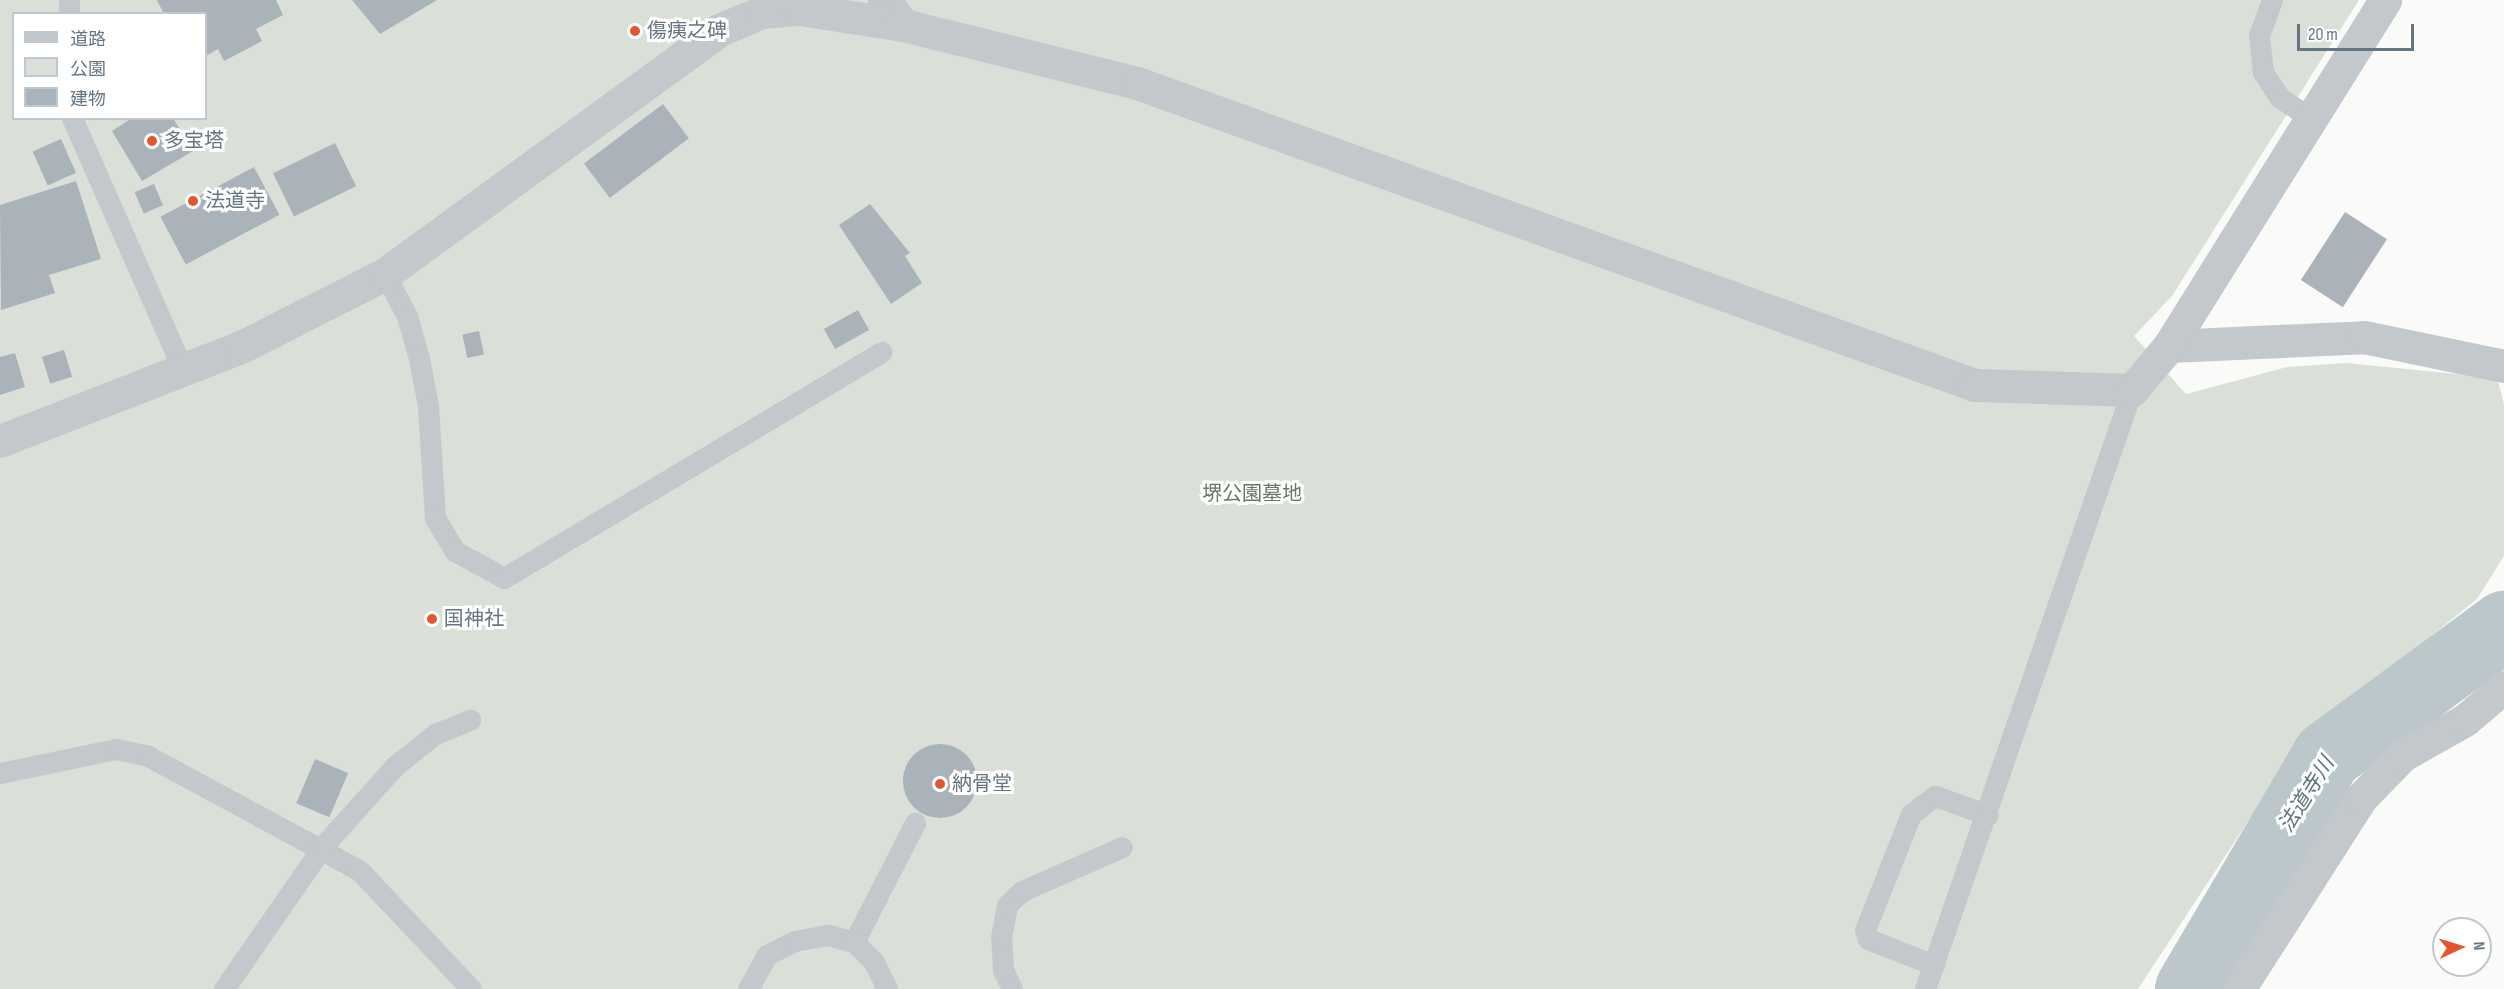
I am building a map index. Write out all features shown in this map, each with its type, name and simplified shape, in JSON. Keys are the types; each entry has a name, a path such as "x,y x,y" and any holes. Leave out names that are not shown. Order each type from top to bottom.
{"street":[{"path":"0,441 183,370 385,274 719,30 762,12 799,9 893,12 1137,83 1975,385 2132,390 2169,346 2385,0"},
{"path":"2169,346 2364,337 2504,366"},
{"path":"2239,989 2362,797 2403,754 2465,720 2504,687"}],"lane":[{"path":"2272,0 2259,34 2263,72 2279,97 2310,118"},
{"path":"73,120 183,370"},
{"path":"385,274 419,358 428,406 435,518 455,551 504,578 881,352"},
{"path":"1925,989 1988,815 2132,390"},
{"path":"224,989 323,846 395,766 435,734 470,720"},
{"path":"0,773 116,749 148,756 323,846 359,870 471,989"},
{"path":"1934,965 1868,939 1865,930 1911,814 1935,796 1988,815"},
{"path":"854,942 915,823"},
{"path":"1012,989 1003,970 1001,937 1007,905 1022,891 1122,847"},
{"path":"748,989 767,955 794,941 828,935 854,942 874,962 887,989"}],"green space":[{"name":"堺公園墓地","path":"0,0 2359,0 2172,296 2134,336 2186,394 2287,367 2346,363 2497,378 2504,404 2504,556 2477,599 2300,742 2138,989 0,989"}],"building":[{"path":"157,0 276,0 283,15 256,29 262,41 224,61 218,49 207,55 207,12 163,12"},
{"path":"352,0 437,0 380,34"},
{"path":"663,104 689,138 610,198 584,164"},
{"name":"多宝塔","path":"129,120 174,120 193,151 142,181 112,131"},
{"path":"61,139 76,173 48,185 33,152"},
{"path":"335,143 356,186 294,216 273,173"},
{"path":"254,167 279,215 186,264 160,217"},
{"path":"76,181 101,259 49,275 55,293 1,310 0,205"},
{"path":"154,184 163,205 144,213 135,192"},
{"path":"870,204 910,253 905,256 922,283 891,304 839,225"},
{"path":"2345,212 2387,239 2343,307 2301,280"},
{"path":"858,310 869,330 835,349 824,329"},
{"path":"479,331 484,354 467,358 462,335"},
{"path":"64,350 72,377 50,384 42,357"},
{"path":"15,353 25,387 0,395 0,357"},
{"name":"納骨堂","path":"940,744 961,750 971,760 977,781 971,802 961,812 940,818 919,812 909,802 903,781 909,760 919,750"},
{"path":"315,759 348,773 329,817 296,803"}],"waterway":[{"name":"法道寺川","path":"2190,989 2327,756 2504,626"}],"place":[{"name":"傷痍之碑","path":"635,31"},
{"name":"多宝塔","path":"152,141"},
{"name":"法道寺","path":"193,201"},
{"name":"国神社","path":"432,619"},
{"name":"納骨堂","path":"940,784"}]}
